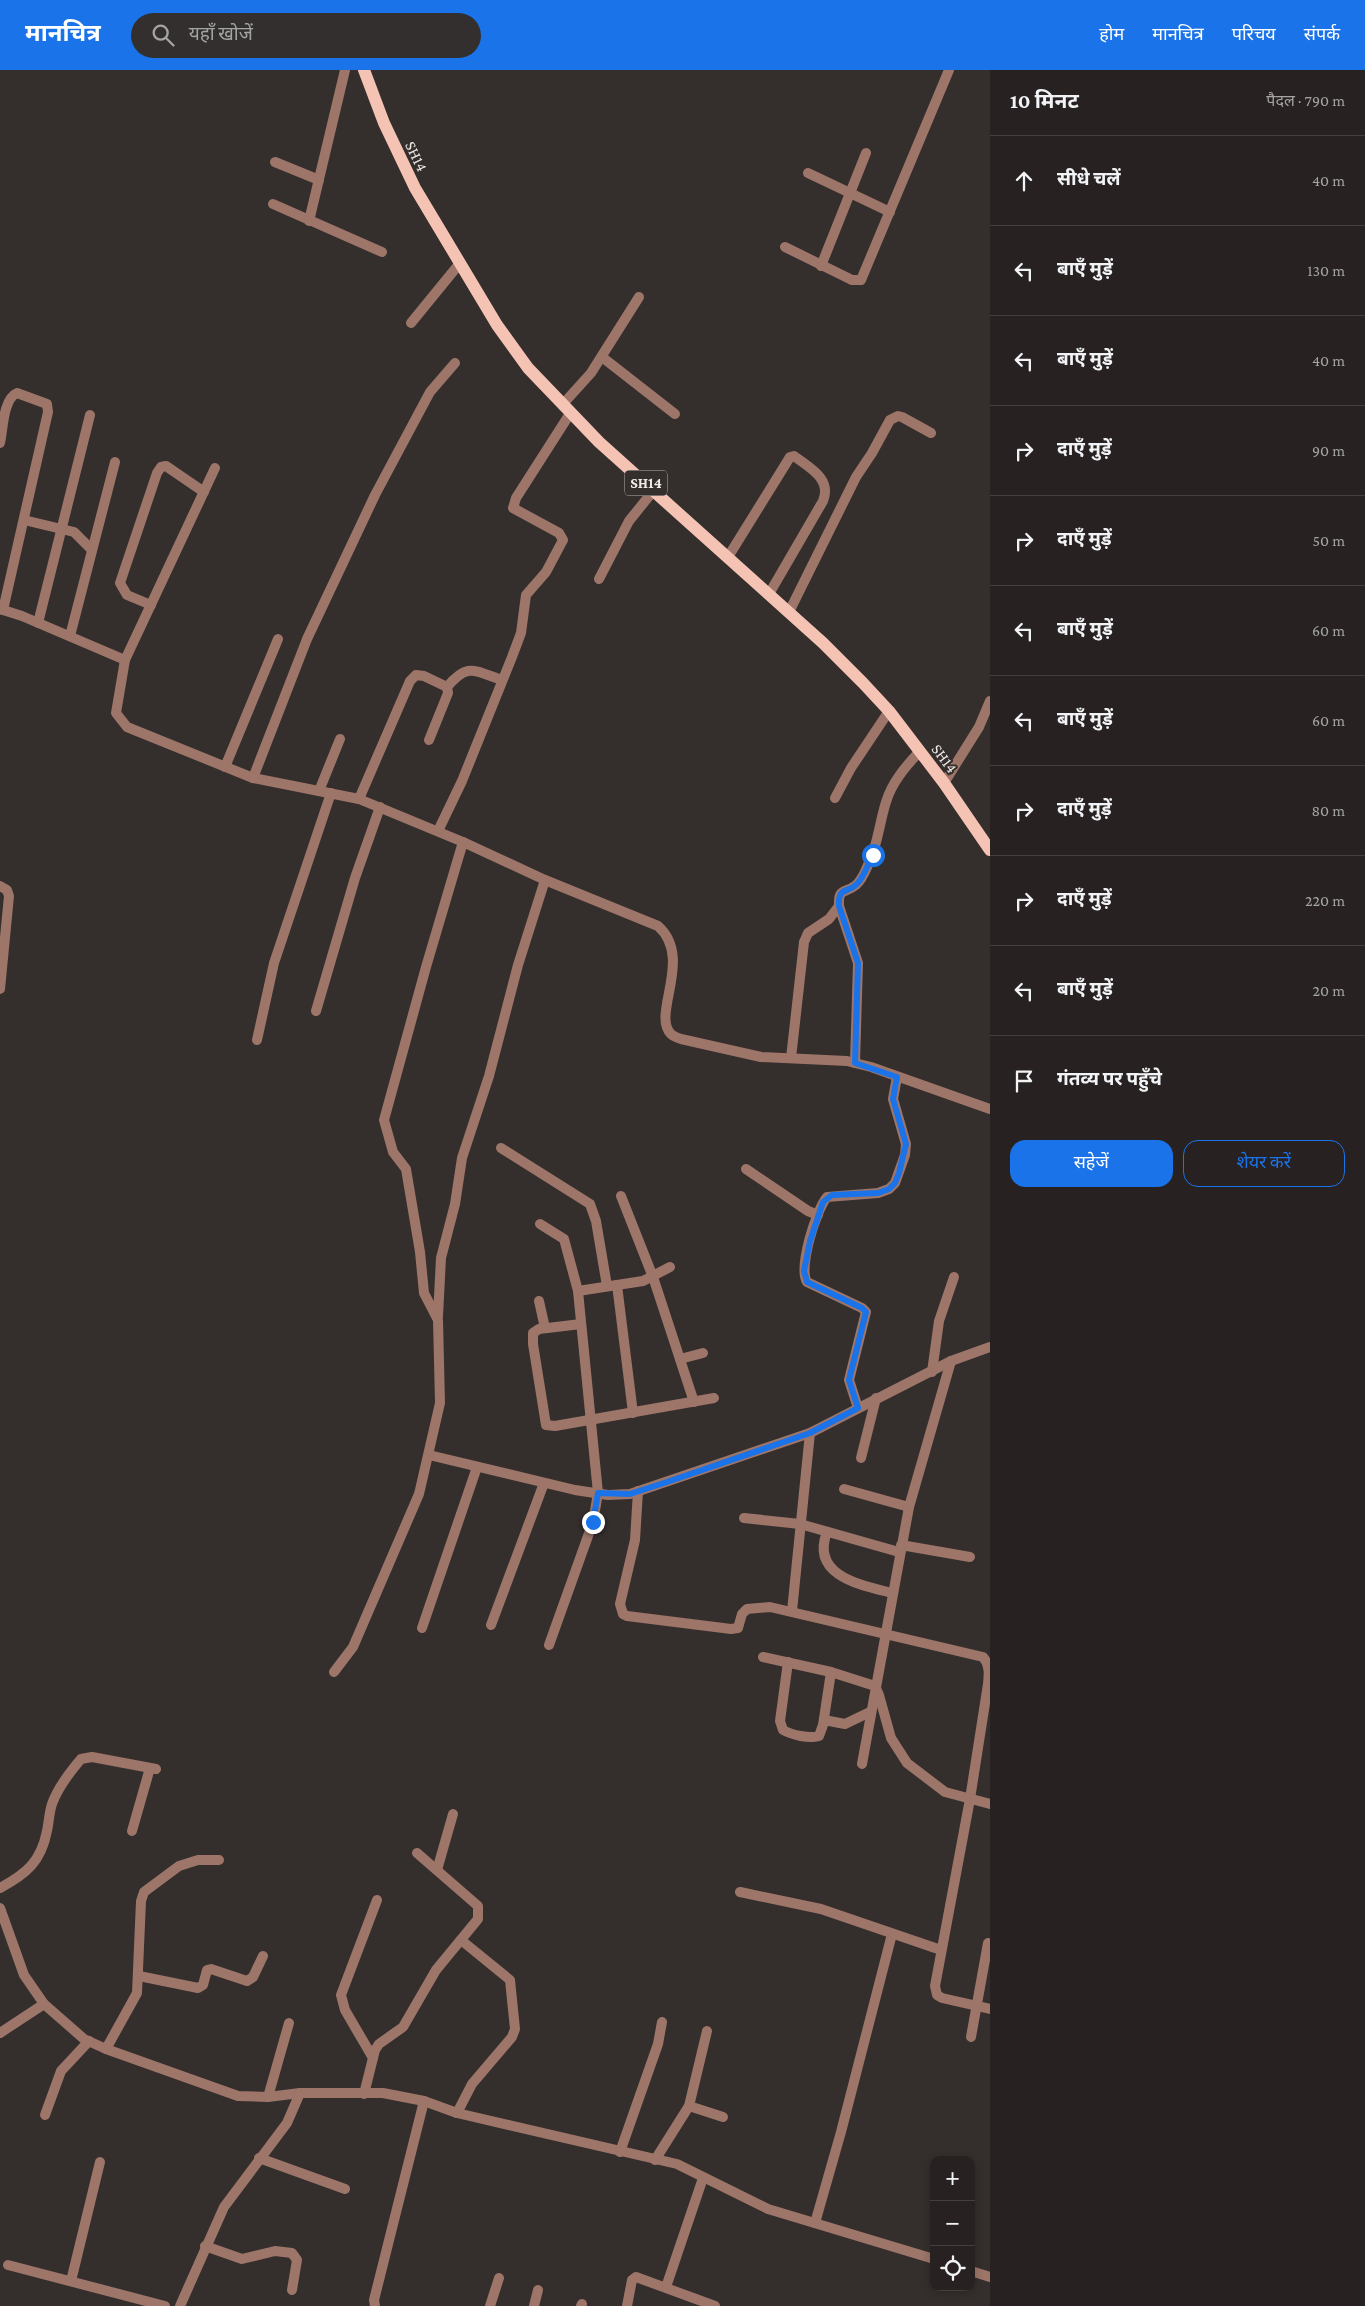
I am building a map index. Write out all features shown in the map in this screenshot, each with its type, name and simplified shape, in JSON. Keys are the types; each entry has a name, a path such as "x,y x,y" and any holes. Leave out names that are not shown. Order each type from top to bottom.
{"main road":[{"name":"SH14","path":"364,70 369,88 384,123 415,188 497,325 528,368 542,385 599,442 823,643 889,711 944,783 990,850"}],"street":[{"path":"309,221 344,70"},
{"path":"785,247 852,280 861,280 949,70"},
{"path":"821,266 866,153"},
{"path":"275,162 319,180"},
{"path":"808,173 890,212"},
{"path":"273,204 382,252"},
{"path":"411,323 460,263"},
{"path":"438,831 462,781 520,633 526,595 546,572 563,540 559,533 517,513 513,508 513,504 567,408 602,357 639,297"},
{"path":"602,357 674,414"},
{"path":"253,778 307,639 375,495 430,392 455,364"},
{"path":"0,443 8,404 13,395 17,393 42,400 47,404 48,412 2,610 70,636 125,660"},
{"path":"38,623 90,415"},
{"path":"789,612 856,477 890,420 898,416 902,417 931,433"},
{"path":"728,557 790,458 794,456 819,475 825,484 826,493 823,501 769,594"},
{"path":"70,636 115,462"},
{"path":"151,605 127,595 120,583 157,472 161,467 166,466 204,492"},
{"path":"215,468 125,660 116,704 116,713 127,727 253,778 359,799 438,831 545,880 658,926 666,933 672,944 673,973 666,1024 670,1034 681,1039 736,1053 855,1063 990,1108"},
{"path":"599,579 629,521 654,490"},
{"path":"24,520 62,528 80,536 92,550"},
{"path":"225,767 278,639"},
{"path":"430,740 447,698 447,687 457,675 470,670 502,680"},
{"path":"359,799 410,681 416,675 421,675 447,687"},
{"path":"944,783 979,726 990,701"},
{"path":"835,798 851,768 889,711"},
{"path":"319,791 340,739"},
{"path":"855,1063 858,963 839,906 838,897 841,891 857,884 862,877 876,844 886,800 898,777 920,751"},
{"path":"258,1040 274,963 331,793"},
{"path":"316,1011 355,878 380,807"},
{"path":"438,1320 424,1294 420,1252 406,1169 392,1152 384,1120 463,842"},
{"path":"334,1672 353,1647 419,1494 430,1455 432,1436 440,1403 438,1320 441,1258 455,1204 462,1158 489,1076 516,974 545,880"},
{"path":"0,886 9,896 3,926 0,989"},
{"path":"791,1058 804,942 808,932 829,919 839,906"},
{"path":"858,1408 849,1380 866,1312 862,1308 807,1282 804,1278 810,1241 818,1215 827,1197 878,1193 889,1189 895,1183 905,1155 906,1144 893,1099 897,1077"},
{"path":"501,1148 590,1204 612,1286 633,1413"},
{"path":"746,1169 808,1211 818,1215"},
{"path":"621,1196 652,1277 694,1402"},
{"path":"540,1224 559,1235 567,1245 578,1291 598,1493 593,1522 549,1645"},
{"path":"578,1291 643,1281 670,1268"},
{"path":"932,1372 939,1321 954,1277"},
{"path":"539,1301 545,1328"},
{"path":"581,1324 536,1330 533,1337 546,1425 555,1426 714,1398"},
{"path":"430,1455 544,1483 608,1495 638,1491 810,1433 876,1398 951,1362 990,1346"},
{"path":"680,1358 703,1353"},
{"path":"862,1764 909,1507 951,1362"},
{"path":"861,1458 876,1398"},
{"path":"792,1611 810,1433"},
{"path":"422,1628 477,1467"},
{"path":"491,1625 544,1483"},
{"path":"844,1489 909,1507"},
{"path":"638,1491 632,1556 620,1604 623,1614 686,1625 731,1629 738,1628 742,1614 747,1609 770,1606 983,1657 987,1661 989,1667 988,1684 970,1799 935,1986 937,1995 990,2009"},
{"path":"744,1518 800,1524 900,1549 970,1557"},
{"path":"827,1532 822,1551 825,1558 841,1576 850,1582 892,1593"},
{"path":"763,1656 830,1672 875,1686 880,1695 891,1738 907,1763 945,1792 990,1804"},
{"path":"788,1662 780,1715 783,1730 815,1737 819,1736 824,1720 830,1672"},
{"path":"824,1720 845,1724 870,1712"},
{"path":"0,1888 23,1876 40,1855 47,1833 51,1806 59,1789 81,1759 92,1757 153,1769 132,1831"},
{"path":"437,1870 453,1814"},
{"path":"364,2094 373,2058 379,2044 403,2028 436,1970 475,1923 478,1906 417,1853"},
{"path":"106,2049 134,2002 139,1976 141,1908 144,1892 188,1862 219,1860"},
{"path":"740,1892 812,1906 941,1950"},
{"path":"373,2058 345,2010 341,1995 377,1900"},
{"path":"1,1912 24,1975 44,2004 89,2041 106,2049 163,2068 222,2092 238,2096 268,2097 300,2093 390,2094 424,2101 457,2113 677,2164 768,2209 930,2259"},
{"path":"815,2223 841,2132 892,1934"},
{"path":"457,2113 472,2084 509,2042 515,2029 510,1980 461,1940"},
{"path":"971,2037 988,1943"},
{"path":"139,1976 198,1988 203,1985 207,1970 211,1969 247,1981 253,1977 263,1956"},
{"path":"0,2033 44,2004"},
{"path":"620,2152 658,2044 662,2022"},
{"path":"268,2097 289,2023"},
{"path":"655,2160 689,2106 707,2031"},
{"path":"45,2115 61,2071 89,2041"},
{"path":"180,2306 205,2246 224,2207 287,2123 300,2093"},
{"path":"375,2306 374,2300 424,2101"},
{"path":"689,2106 724,2117"},
{"path":"259,2158 345,2190"},
{"path":"71,2281 100,2162"},
{"path":"666,2287 703,2178"},
{"path":"205,2246 242,2259 275,2251 292,2253 297,2260 297,2270 292,2290"},
{"path":"8,2265 165,2306"},
{"path":"975,2272 990,2276"},
{"path":"627,2306 632,2280 636,2277 715,2306"},
{"path":"490,2306 499,2278"},
{"path":"534,2306 538,2290"}],"route":[{"path":"593,1522 598,1493 608,1495 630,1494 667,1482 810,1433 858,1408 849,1380 866,1316 865,1309 807,1282 804,1278 804,1271 814,1227 823,1202 827,1197 832,1195 851,1196 878,1193 889,1189 895,1183 905,1155 906,1144 904,1134 893,1099 897,1077 871,1066 855,1063 854,1042 859,975 858,963 839,906 838,897 841,891 857,884 873,855"}]}
